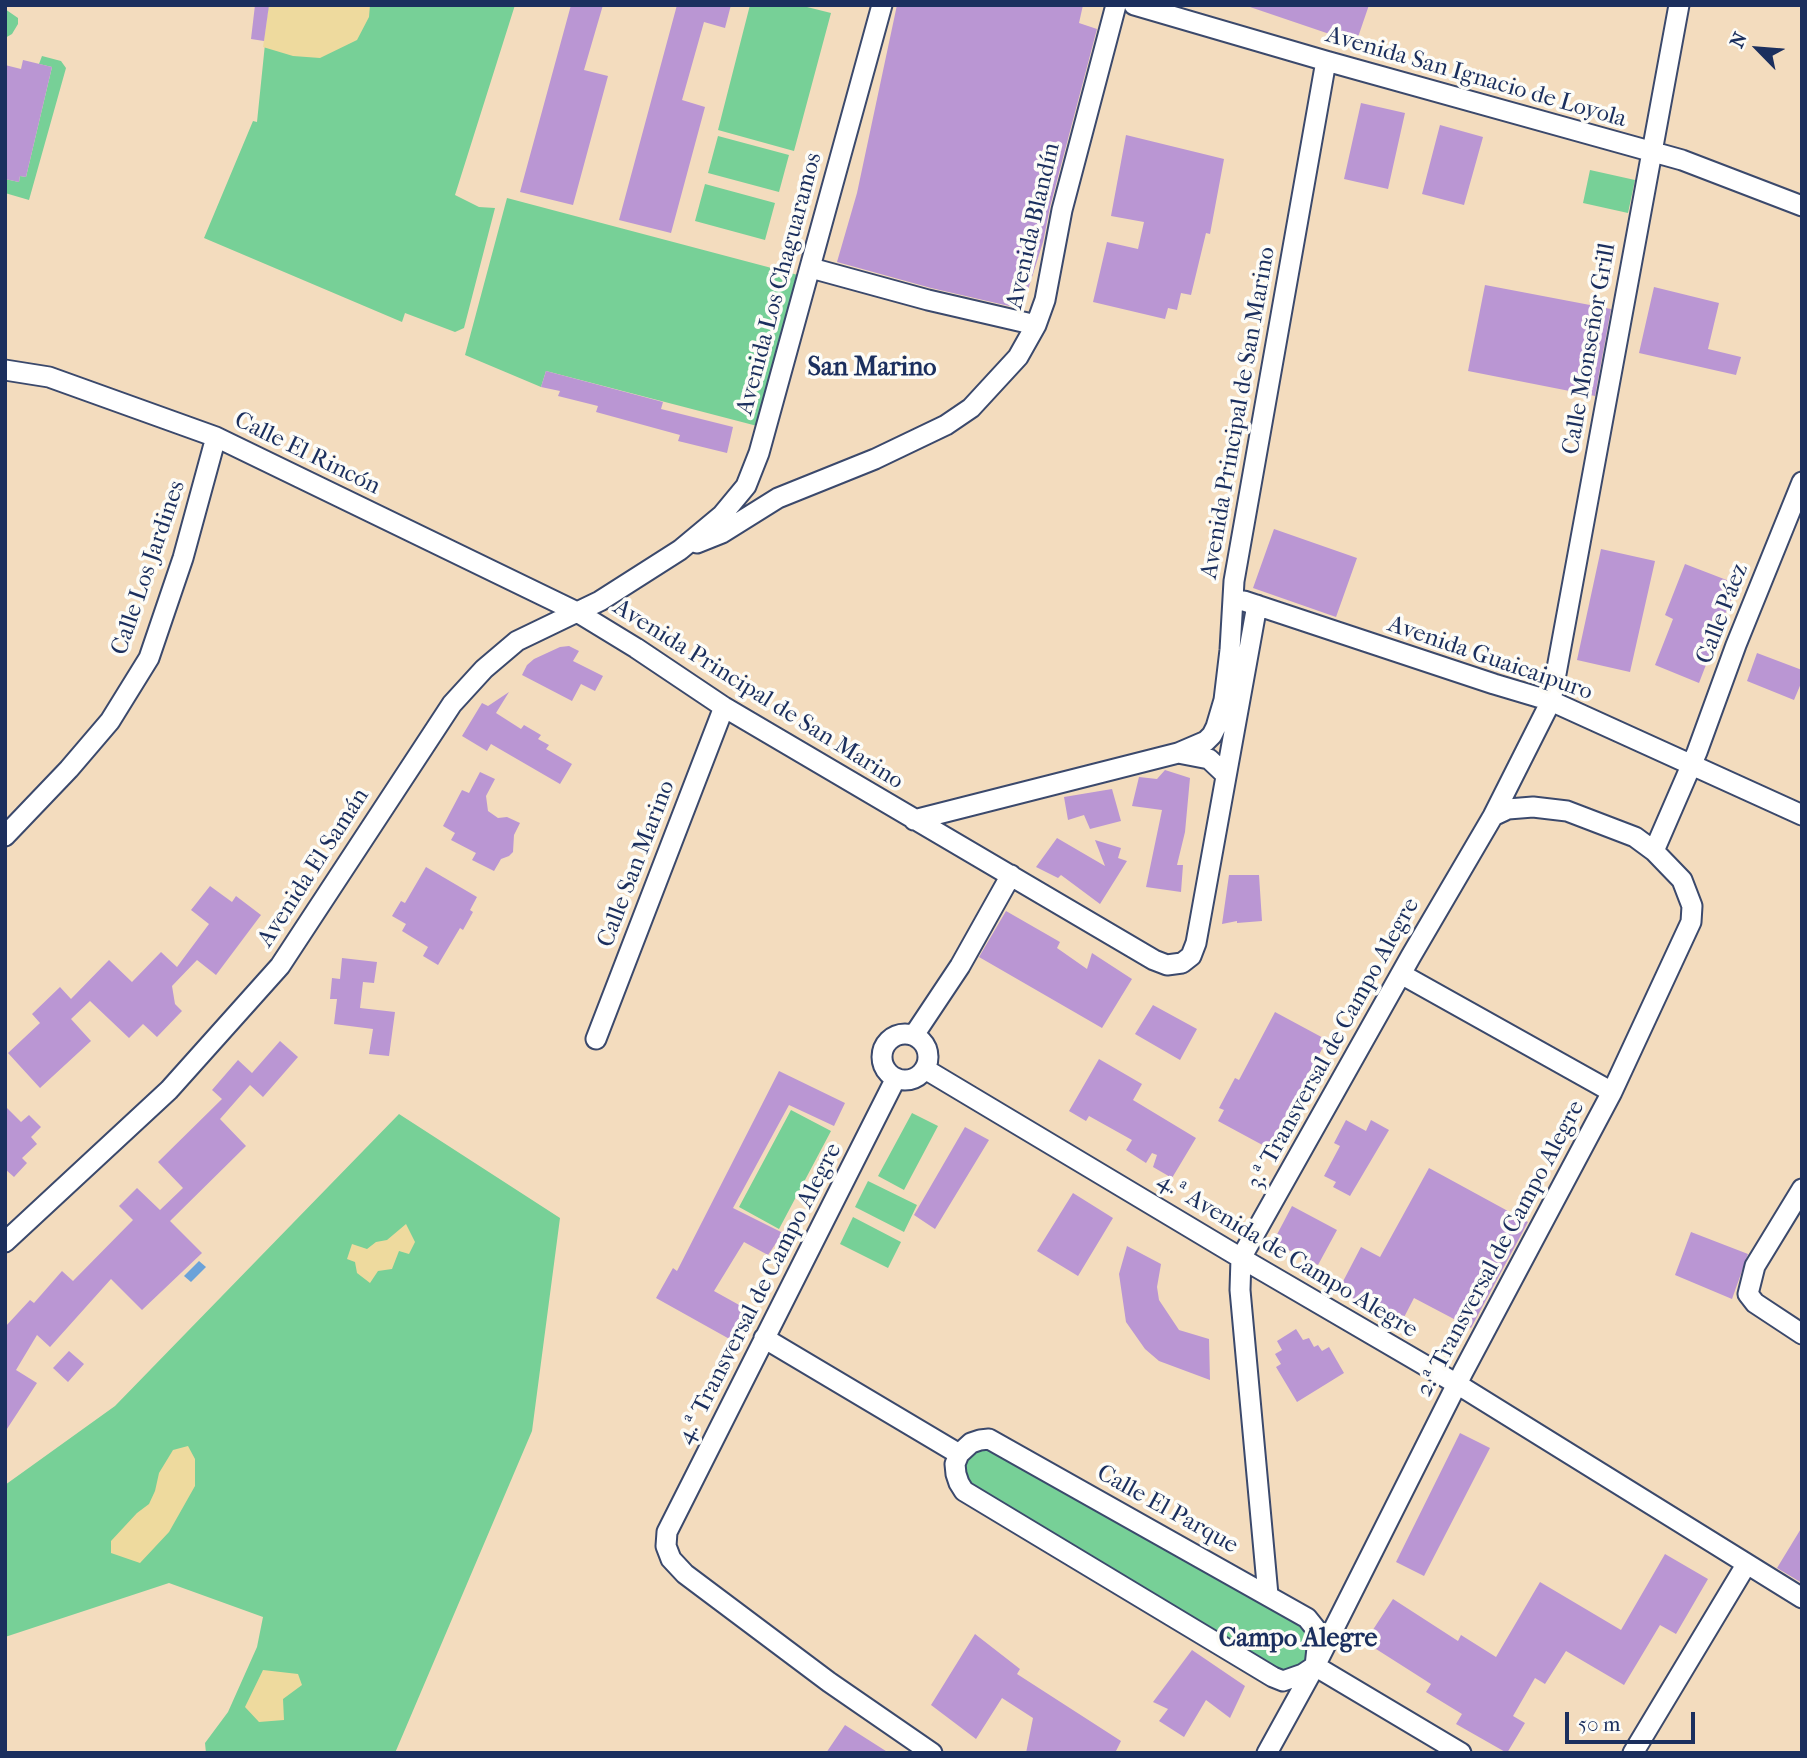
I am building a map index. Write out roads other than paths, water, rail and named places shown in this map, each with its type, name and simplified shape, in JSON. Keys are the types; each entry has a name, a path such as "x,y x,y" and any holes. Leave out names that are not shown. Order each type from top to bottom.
{"street":[{"name":"Avenida Los Chaguaramos","path":"680,550 722,515 746,486 759,453 882,5"},
{"name":"Avenida Blandín","path":"680,550 722,533 778,498 875,459 946,425 971,408 1018,358 1036,325 1045,300 1062,210 1116,5"},
{"name":"Avenida San Ignacio de Loyola","path":"1134,5 1682,160 1802,206"},
{"name":"Calle Monseñor Grill","path":"1551,701 1679,5"},
{"name":"Avenida Principal de San Marino","path":"914,820 1178,753 1206,741 1212,734 1220,717 1228,673 1234,581 1326,61"},
{"path":"811,268 928,300 1036,325"},
{"name":"Calle El Rincón","path":"5,370 49,377 216,437 577,612"},
{"name":"Calle Los Jardines","path":"5,836 110,721 149,658 183,558 216,437"},
{"name":"Calle Páez","path":"1691,766 1802,482"},
{"path":"746,486 765,496 778,498"},
{"name":"Avenida El Samán","path":"5,1242 169,1090 279,966 452,704 484,669 517,641 600,601 680,550"},
{"name":"Avenida Guaicaipuro","path":"1233,598 1551,701 1802,816"},
{"name":"Avenida Principal de San Marino","path":"577,612 724,707 1154,960 1167,965 1182,963 1191,956 1196,943 1256,605"},
{"name":"3.ª Transversal de Campo Alegre","path":"1268,1595 1240,1290 1241,1258 1493,816 1551,701"},
{"name":"Calle San Marino","path":"596,1040 724,707"},
{"name":"Avenida Principal de San Marino","path":"1178,753 1209,759 1226,775"},
{"path":"1493,816 1508,809 1534,807 1567,811 1614,827 1635,837 1654,851 1691,766"},
{"name":"2.ª Transversal de Campo Alegre","path":"1268,1753 1315,1666 1457,1384 1612,1092 1691,922 1692,906 1688,891 1682,880 1654,851"},
{"path":"914,1035 960,966 1011,875"},
{"path":"1401,974 1612,1092"},
{"path":"900,1033 914,1035 925,1043 929,1056 925,1069 909,1080 890,1074 882,1062 887,1041 900,1033"},
{"name":"4.ª Avenida de Campo Alegre","path":"925,1069 1457,1384 1802,1598"},
{"name":"4.ª Transversal de Campo Alegre","path":"896,1078 667,1532 666,1546 671,1559 685,1574 829,1682 932,1753"},
{"path":"1802,1189 1755,1266 1748,1294 1755,1303 1802,1334"},
{"path":"764,1338 958,1454 955,1464 964,1491 1261,1670 1283,1681 1303,1674 1315,1666 1461,1753"},
{"name":"Calle El Parque","path":"958,1454 971,1443 989,1439 1307,1618 1315,1628 1318,1639 1315,1666"},
{"path":"1633,1753 1746,1565"}],"water":[{"path":"199,1261 206,1267 191,1282 184,1276"}],"district":[{"name":"San Marino","path":"872,369"},
{"name":"Campo Alegre","path":"1298,1640"}]}
